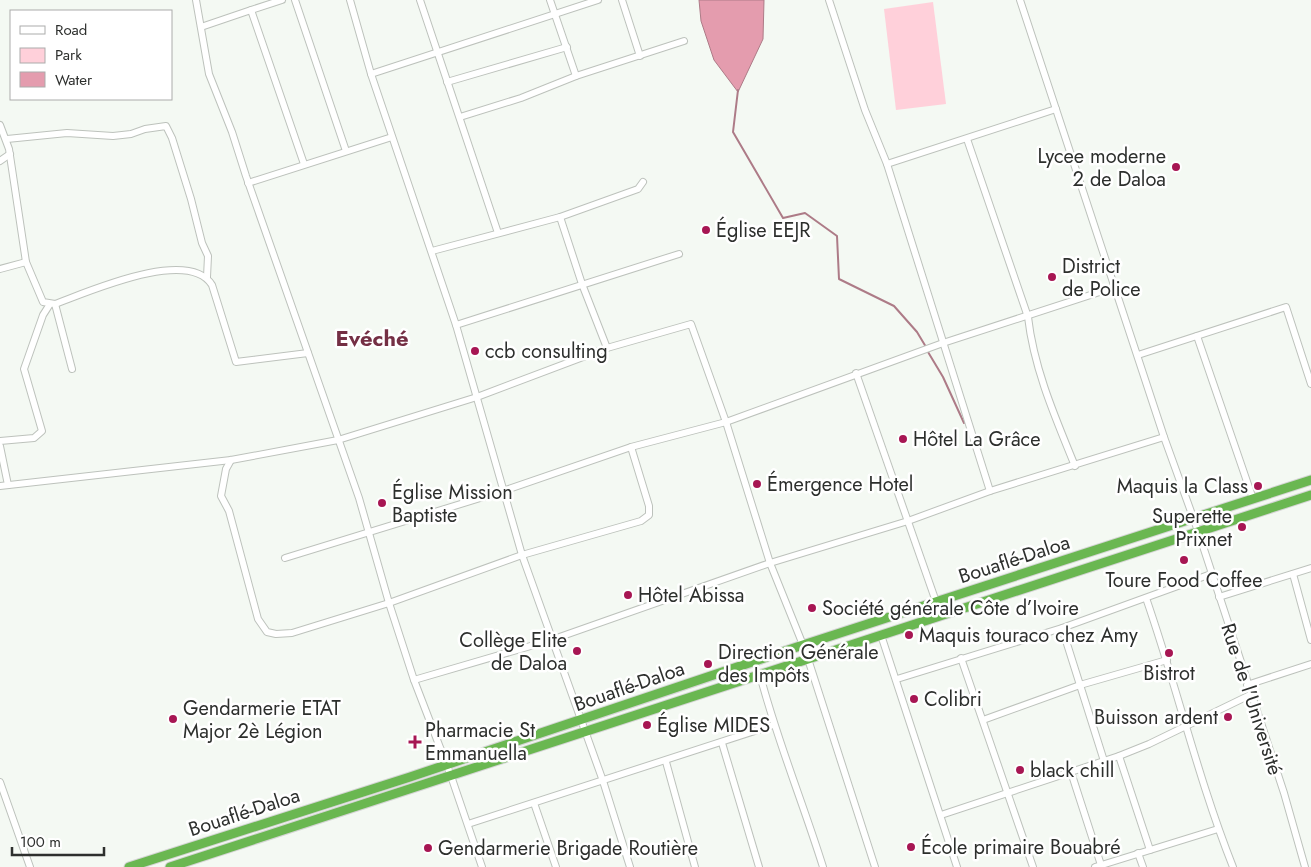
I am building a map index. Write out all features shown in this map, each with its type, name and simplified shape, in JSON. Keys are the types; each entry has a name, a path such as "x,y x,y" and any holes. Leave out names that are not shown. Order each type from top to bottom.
{"highway":[{"name":"Bouaflé-Daloa","path":"128,867 448,765 936,602 1311,480"},
{"name":"Bouaflé-Daloa","path":"170,867 182,865 1311,495"}],"street":[{"path":"196,0 209,74 232,132 248,184 369,531 389,603 414,680 448,765 482,867"},
{"path":"201,27 282,0"},
{"path":"295,0 346,151"},
{"path":"350,0 371,74 456,326 522,555 603,781 630,867"},
{"path":"420,0 498,234"},
{"path":"550,0 576,76"},
{"path":"371,74 598,0"},
{"path":"622,0 640,56"},
{"path":"829,0 865,110 887,164 990,491"},
{"name":"Rue de l'Université","path":"1020,0 1164,437 1198,531 1250,695 1284,793 1305,867"},
{"path":"251,10 304,164"},
{"path":"460,118 521,98 576,76 684,41"},
{"path":"447,82 566,47"},
{"path":"887,164 1056,109"},
{"path":"0,124 7,139 10,154 26,262 40,297 52,304 72,369"},
{"path":"7,139 67,133 112,136 166,126 172,138 191,199 202,243 208,256 207,277 218,300 236,362 308,353"},
{"path":"248,184 304,164 392,137"},
{"path":"967,139 1028,317 1031,343 1038,369 1075,466"},
{"path":"0,161 10,154"},
{"path":"432,251 560,216 638,189 643,182"},
{"path":"560,216 582,284 607,348"},
{"path":"456,326 679,254"},
{"path":"0,269 26,262"},
{"path":"0,441 34,438 42,431 24,369 43,315 52,304 126,279 170,270 188,270 207,277"},
{"path":"285,558 503,491 631,447 726,422 856,373 1115,287"},
{"path":"1138,355 1286,307 1311,384"},
{"path":"0,486 231,460 338,440 477,398 607,348 691,324 726,422 770,563 803,646"},
{"path":"1197,336 1252,499"},
{"path":"856,373 941,616"},
{"path":"414,680 551,640 770,563 908,521 990,491 1164,437"},
{"path":"0,446 8,485"},
{"path":"231,460 226,469 220,496 229,511 258,619 267,632 276,634 292,633 389,603 522,555 642,521 650,515 649,506 631,447"},
{"path":"1219,597 1311,568"},
{"path":"897,679 1062,628 1211,574"},
{"path":"1293,574 1311,640"},
{"path":"1146,598 1167,660 1184,727 1218,829 1233,867"},
{"path":"1062,628 1104,761"},
{"path":"881,635 897,679 957,867"},
{"path":"961,658 1033,867"},
{"path":"808,659 875,867"},
{"path":"983,720 1080,685 1167,660"},
{"path":"1247,685 1311,664"},
{"path":"760,675 773,725 807,815 823,867"},
{"path":"941,814 1119,756 1250,695"},
{"path":"468,824 666,762 773,725"},
{"path":"722,743 759,867"},
{"path":"1119,756 1150,850"},
{"path":"666,762 696,867"},
{"path":"1071,772 1098,866 1218,829"},
{"path":"0,782 30,867"},
{"path":"534,803 556,867"},
{"path":"1138,854 1143,867"}],"green space":[{"path":"933,2 946,104 896,110 884,9"}],"water":[{"path":"699,0 764,0 763,39 738,92 714,60 701,21"}],"waterway":[{"path":"738,90 733,132 783,218 805,213 837,236 839,279 894,306 917,332 926,347"},
{"path":"928,352 943,377 964,423"}],"place":[{"name":"Lycee moderne 2 de Daloa","path":"1176,167"},
{"name":"Église EEJR","path":"706,230"},
{"name":"District de Police","path":"1052,277"},
{"name":"ccb consulting","path":"475,351"},
{"name":"Hôtel La Grâce","path":"903,439"},
{"name":"Émergence Hotel","path":"757,484"},
{"name":"Maquis la Class","path":"1258,486"},
{"name":"Église Mission Baptiste","path":"382,503"},
{"name":"Superette Prixnet","path":"1242,527"},
{"name":"Toure Food Coffee","path":"1184,560"},
{"name":"Hôtel Abissa","path":"628,595"},
{"name":"Société générale Côte d’Ivoire","path":"812,608"},
{"name":"Maquis touraco chez Amy","path":"909,635"},
{"name":"Collège Elite de Daloa","path":"577,651"},
{"name":"Bistrot","path":"1169,653"},
{"name":"Direction Générale des Impôts","path":"708,664"},
{"name":"Colibri","path":"914,699"},
{"name":"Buisson ardent","path":"1228,717"},
{"name":"Gendarmerie ETAT Major 2è Légion","path":"173,719"},
{"name":"Église MIDES","path":"647,725"},
{"name":"Pharmacie St Emmanuella","path":"415,742"},
{"name":"black chill","path":"1020,770"},
{"name":"École primaire Bouabré","path":"911,847"},
{"name":"Gendarmerie Brigade Routière","path":"428,848"}],"district":[{"name":"Evéché","path":"372,338"}]}
